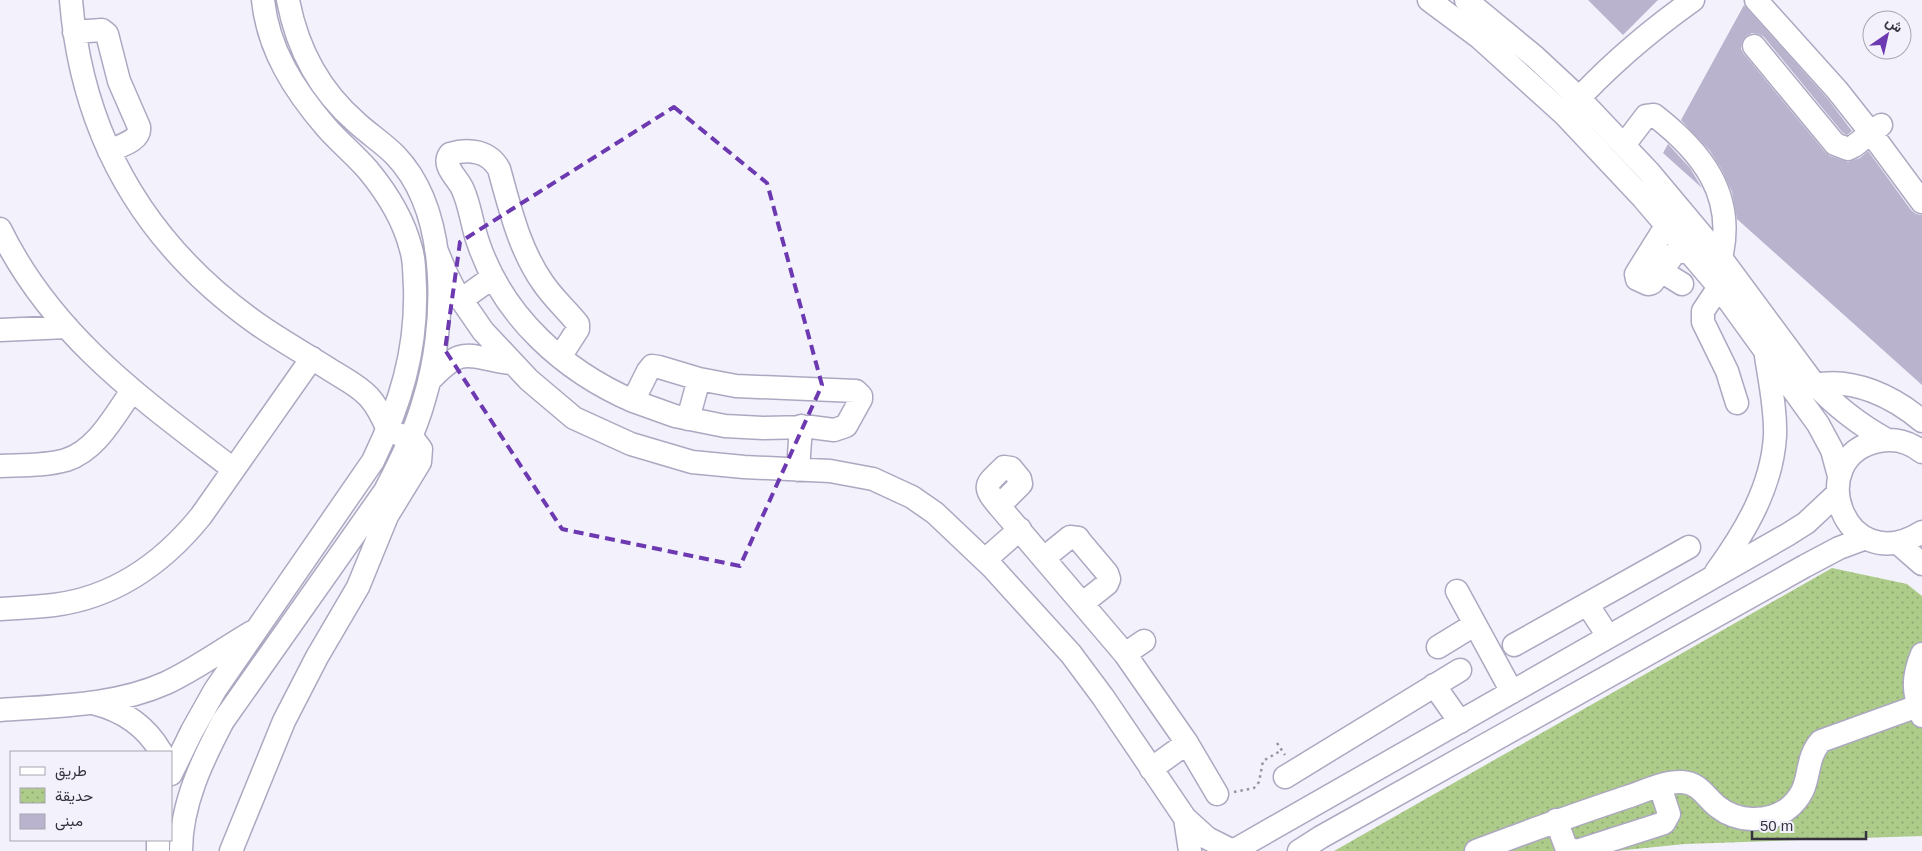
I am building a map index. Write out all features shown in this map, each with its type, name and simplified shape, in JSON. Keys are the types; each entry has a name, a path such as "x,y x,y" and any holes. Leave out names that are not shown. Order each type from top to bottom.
{"street":[{"path":"72,0 74,32 85,87 109,151 132,196 167,244 202,280 256,323 356,386 376,405 388,430 410,438 421,449 420,462 386,516 358,587 317,657 288,713 232,851"},
{"path":"172,772 215,690 260,628 373,461 388,430 401,392 412,346 416,309 412,252 407,236 380,186 368,170 326,127 288,76 274,46 263,0"},
{"path":"181,851 181,836 189,799 204,758 223,721 385,491 410,438 424,402 430,380 438,332 436,249 428,210 414,180 395,155 344,110 321,82 302,49 295,31 288,0"},
{"path":"1429,0 1480,38 1564,114 1619,171 1725,295 1818,424 1832,450 1841,512 1851,527 1866,538 1887,544 1910,539 1922,532"},
{"path":"1466,0 1516,41 1579,98 1624,145 1721,258 1815,385 1855,420 1887,440"},
{"path":"1564,114 1636,44 1693,0"},
{"path":"1756,0 1876,129 1922,202"},
{"path":"1776,0 1876,129 1922,182"},
{"path":"74,32 102,30 107,34 119,81 139,126 137,136 109,151"},
{"path":"1754,46 1835,144 1848,149 1876,129"},
{"path":"1624,145 1646,116 1654,115 1700,158 1711,174 1720,193 1724,212 1725,235 1721,258"},
{"path":"560,357 578,329 578,324 542,282 523,248 499,169 495,162 481,152 450,154 446,159 446,164 463,189 478,245 495,281 526,324 560,357 595,382 633,401 688,419 725,426 842,429 853,416 861,396 856,391 754,387 700,379 652,366 633,401"},
{"path":"1666,226 1636,276 1650,284 1674,254 1687,249"},
{"path":"0,229 35,288 66,327 97,360 132,391 233,469"},
{"path":"436,249 445,271 464,305 511,363 539,390 574,418 631,444 692,462 830,471 873,479 912,497 935,513 989,564 1071,654 1103,697 1185,818 1207,838 1233,851 1806,523 1838,485 1846,462 1857,450 1871,443 1887,440 1902,442 1920,449"},
{"path":"1661,271 1682,284"},
{"path":"464,305 495,281"},
{"path":"1725,295 1703,311 1703,322 1727,371 1737,403"},
{"path":"0,330 66,327"},
{"path":"1712,577 1744,532 1756,508 1772,459 1775,436 1774,410 1766,353"},
{"path":"430,380 450,361 466,355 475,355 511,363"},
{"path":"0,608 54,605 83,599 111,589 137,576 161,558 183,538 201,516 312,358"},
{"path":"688,419 700,379"},
{"path":"1815,385 1826,382 1868,390 1898,403 1922,421"},
{"path":"356,386 380,393 401,392"},
{"path":"0,466 49,463 66,460 83,452 96,440 132,391"},
{"path":"790,469 794,427"},
{"path":"999,506 1125,654 1192,751 1217,794"},
{"path":"989,564 1023,534"},
{"path":"1044,558 1070,537 1078,538 1107,573 1109,579 1107,584 1083,603"},
{"path":"1299,851 1320,837 1806,566 1839,548 1866,538"},
{"path":"1898,543 1922,564"},
{"path":"1514,645 1689,547"},
{"path":"1457,591 1512,692"},
{"path":"1584,606 1605,638"},
{"path":"1438,646 1474,625"},
{"path":"0,710 92,703 132,695 164,684 196,668 260,628"},
{"path":"1125,654 1144,641"},
{"path":"1476,851 1556,820 1660,786 1678,782 1692,784 1706,794 1718,807 1734,816 1751,820 1769,818 1785,810 1799,798 1807,782 1812,754 1821,741 1920,711 1915,693 1915,679 1922,654"},
{"path":"1285,777 1460,670"},
{"path":"1429,689 1454,725"},
{"path":"92,703 106,706 132,719 152,738 160,751"},
{"path":"1155,775 1192,751"},
{"path":"1556,820 1566,847 1576,851 1664,823 1669,814 1660,786"},
{"path":"1185,818 1190,851"}],"path":[{"path":"1254,788 1260,782 1263,761 1282,750"}],"highlighted area":[{"path":"674,107 767,183 822,385 740,566 562,529 445,350 460,242"}],"green space":[{"path":"1832,568 1907,584 1922,596 1922,836 1685,844 1615,851 1334,851"}],"building":[{"path":"1588,0 1658,0 1623,35"},
{"path":"1744,5 1827,98 1852,131 1847,135 1843,133 1764,37 1752,33 1746,36 1742,42 1741,49 1744,54 1825,152 1830,156 1848,162 1860,158 1868,151 1911,210 1916,214 1922,215 1922,385 1737,219 1732,192 1722,170 1710,151 1681,120"},
{"path":"1668,144 1690,168 1702,188 1663,153"}]}
